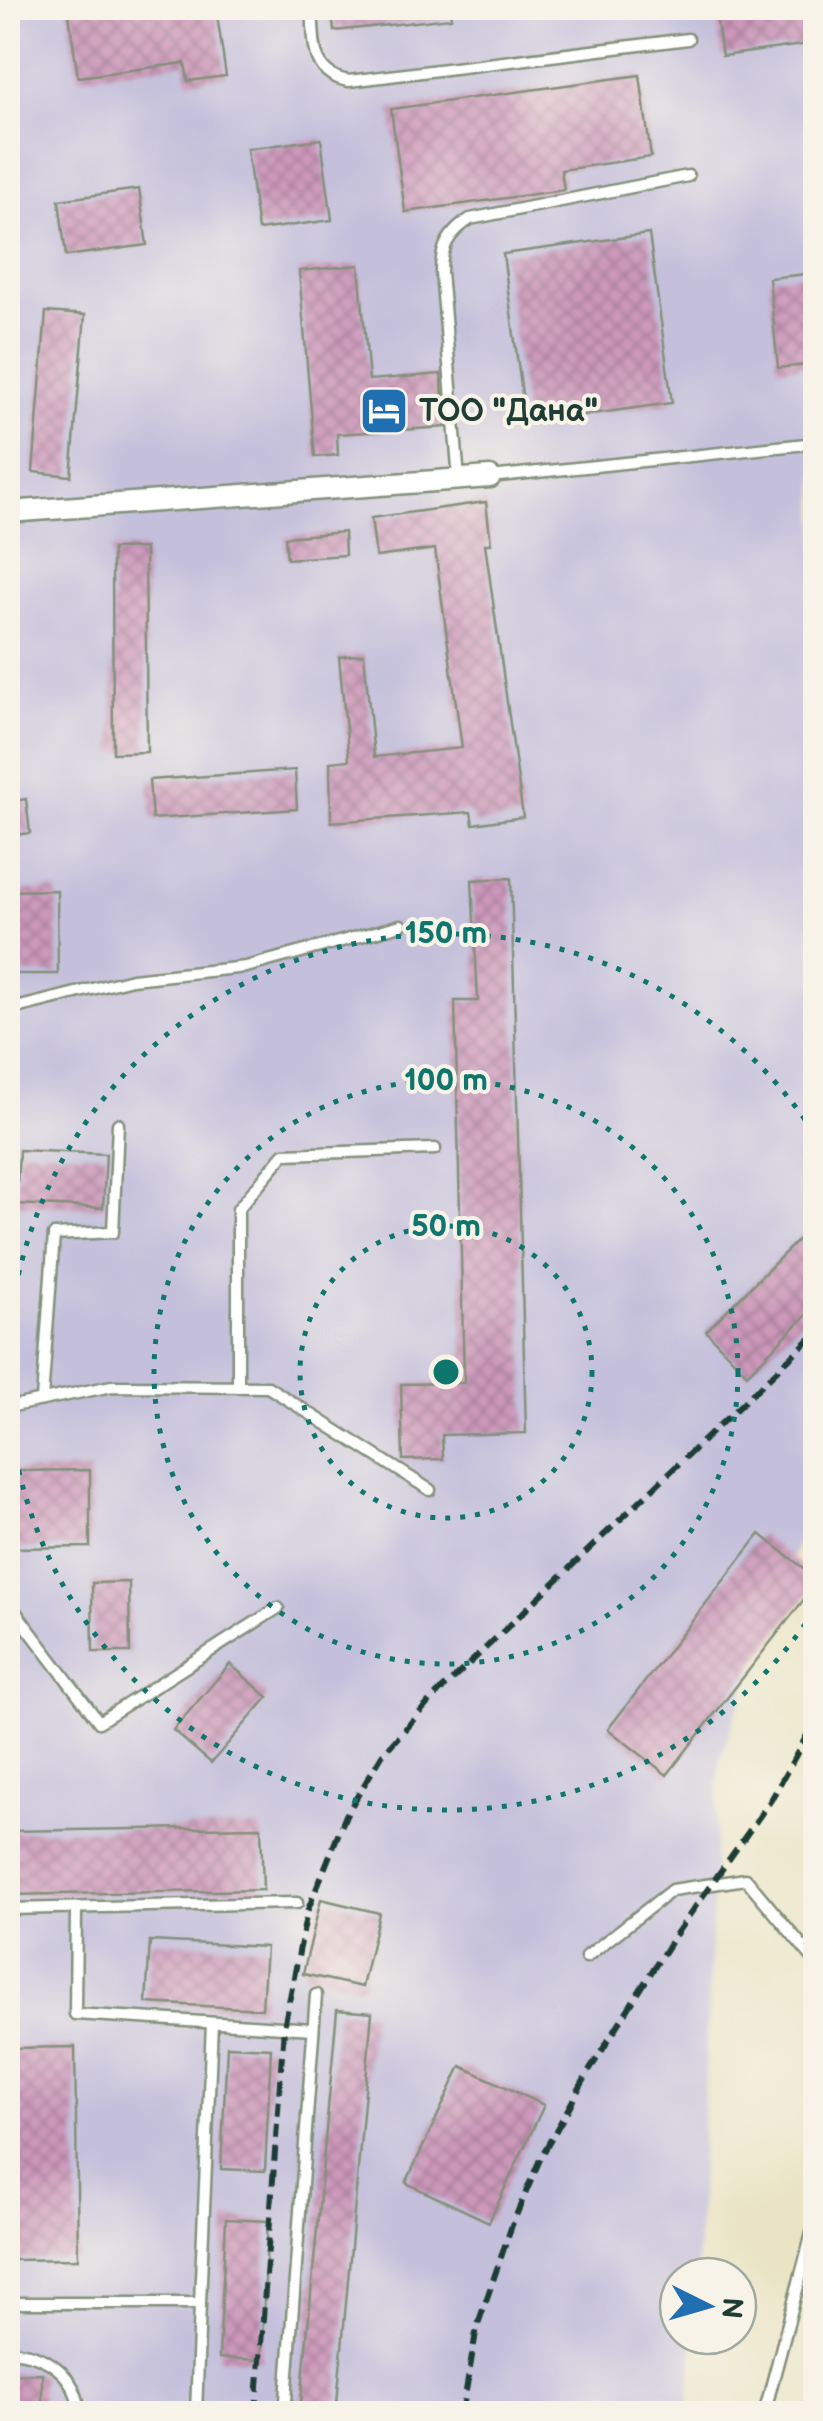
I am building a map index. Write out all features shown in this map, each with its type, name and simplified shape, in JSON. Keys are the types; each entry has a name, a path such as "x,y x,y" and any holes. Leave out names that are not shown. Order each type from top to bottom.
{"street":[{"path":"8,512 490,476"}],"lane":[{"path":"312,8 322,69 333,78 349,81 688,39"},
{"path":"458,479 441,254 451,231 470,219 688,176"},
{"path":"490,476 816,443"},
{"path":"8,1010 132,979 246,966 401,924"},
{"path":"42,1400 54,1235 114,1232 118,1124"},
{"path":"238,1387 238,1209 284,1154 435,1149"},
{"path":"8,1406 112,1386 268,1387 430,1490"},
{"path":"8,1602 99,1722 278,1608"},
{"path":"586,1956 672,1890 746,1880 816,1962"},
{"path":"8,1909 298,1903"},
{"path":"76,1908 75,2014 314,2029"},
{"path":"285,2414 316,1995"},
{"path":"196,2414 212,2023"},
{"path":"764,2414 816,2218"},
{"path":"8,2303 200,2303"},
{"path":"8,2351 56,2365 79,2397 80,2414"}],"shaded area":[{"path":"8,8 815,8 816,1491 719,1762 697,2256 658,2256 658,2356 692,2356 689,2413 8,2414"}],"building":[{"path":"68,8 216,8 226,76 188,81 185,63 78,77"},
{"path":"331,8 450,8 451,18 334,31"},
{"path":"715,8 816,8 816,43 722,56"},
{"path":"640,75 651,157 561,170 564,190 405,212 391,109"},
{"path":"321,139 332,220 258,230 247,149"},
{"path":"139,189 147,245 66,256 59,200"},
{"path":"649,234 672,403 526,423 503,254"},
{"path":"359,265 369,380 441,374 446,427 337,434 338,455 315,457 299,271"},
{"path":"816,273 816,364 778,368 769,278"},
{"path":"46,312 85,315 71,476 33,472"},
{"path":"486,502 491,544 485,544 523,817 473,824 471,812 331,822 330,762 349,760 339,657 364,654 374,757 462,748 435,549 376,557 371,518"},
{"path":"344,532 345,555 287,559 285,537"},
{"path":"145,548 147,752 113,753 112,549"},
{"path":"295,770 297,809 152,819 149,780"},
{"path":"26,799 30,833 8,836 8,802"},
{"path":"511,878 526,1433 442,1435 443,1459 403,1460 401,1384 464,1383 455,1001 478,1001 472,880"},
{"path":"57,890 58,974 8,974 8,891"},
{"path":"19,1150 106,1154 103,1208 16,1204"},
{"path":"816,1222 816,1306 747,1374 706,1331"},
{"path":"90,1470 90,1547 8,1548 8,1471"},
{"path":"760,1534 816,1578 816,1584 667,1775 608,1729"},
{"path":"129,1582 130,1652 93,1652 92,1583"},
{"path":"230,1664 268,1697 211,1763 173,1730"},
{"path":"261,1827 263,1890 8,1895 8,1831"},
{"path":"321,1899 379,1913 362,1987 303,1974"},
{"path":"150,1941 266,1947 262,2009 146,2003"},
{"path":"337,2010 372,2013 336,2414 300,2414"},
{"path":"227,2046 271,2048 265,2171 221,2169"},
{"path":"75,2047 78,2259 12,2260 9,2048"},
{"path":"461,2066 544,2105 489,2222 406,2183"},
{"path":"226,2219 268,2221 261,2360 219,2358"},
{"path":"42,2373 42,2414 8,2414 8,2374"}],"railway":[{"path":"256,2414 284,2027 307,1912 346,1815 382,1755 431,1700 816,1333"},
{"path":"462,2414 477,2327 512,2225 541,2157 591,2068 671,1941 771,1800 816,1719"}],"place":[{"name":"ТОО \"Дана\"","path":"384,411"}]}
